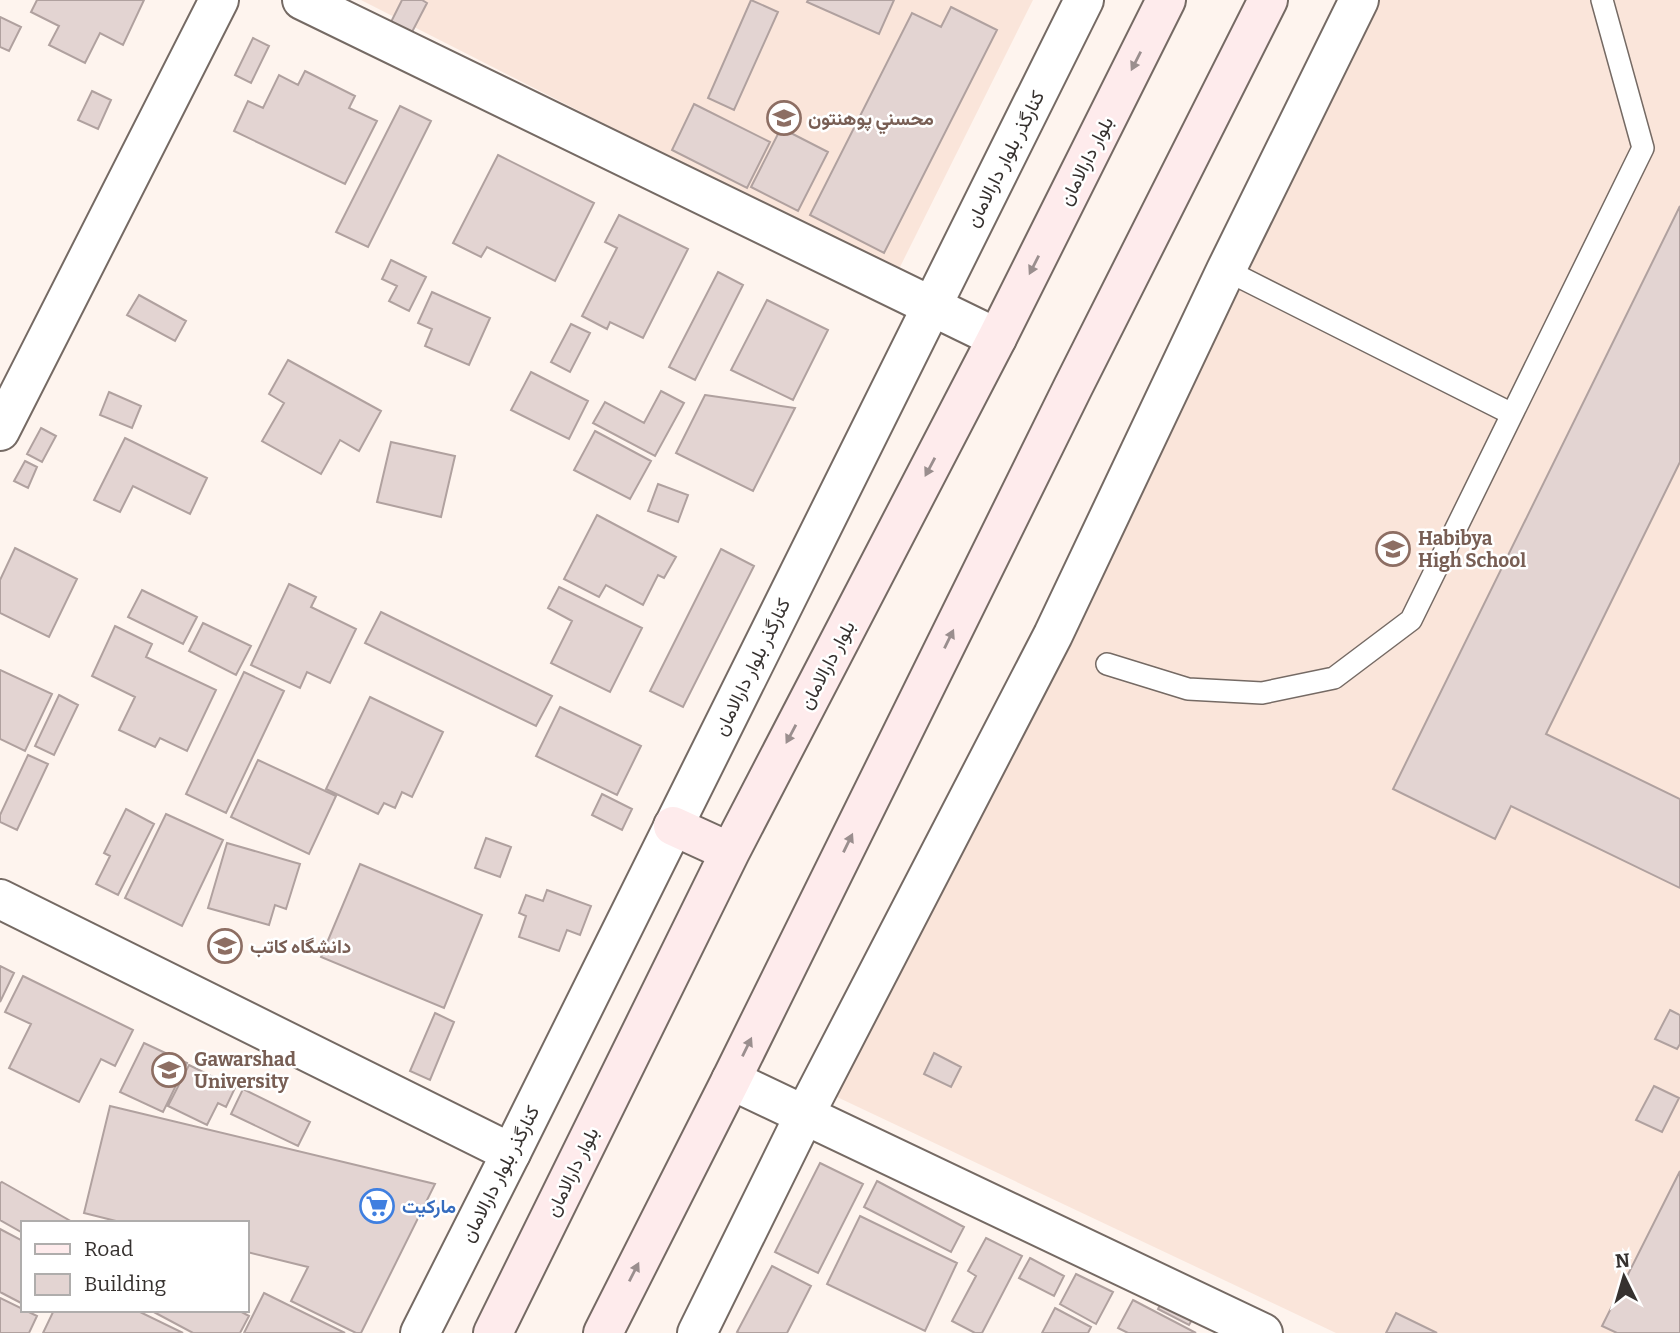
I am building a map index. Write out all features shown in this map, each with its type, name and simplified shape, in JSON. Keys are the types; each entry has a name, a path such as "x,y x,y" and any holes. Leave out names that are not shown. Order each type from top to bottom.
{"main road":[{"name":"بلوار دارالامان","path":"493,1333 730,852 997,338 1166,0"},
{"path":"603,1333 1268,0"},
{"path":"673,826 730,852"}],"street":[{"path":"0,431 219,0"},
{"path":"302,0 997,338"},
{"name":"کنارگذر بلوار دارالامان","path":"420,1333 1084,0"},
{"path":"697,1333 804,1114 1053,635 1226,270 1359,0"},
{"path":"0,899 511,1153"},
{"path":"731,1080 1263,1333"}],"lane":[{"path":"1107,664 1188,689 1262,693 1334,678 1411,620 1643,148 1602,0"},
{"path":"1226,270 1512,414"}],"shaded area":[{"name":"محسني پوهنتون","path":"361,0 1033,0 893,281 772,209"},
{"name":"Habibya High School","path":"1376,0 1680,0 1680,1333 1336,1333 837,1097"}],"building":[{"path":"37,0 144,0 123,45 100,33 85,63 49,45 59,26 31,12"},
{"path":"402,0 422,0 427,3 412,32 391,22"},
{"path":"751,0 778,12 734,110 708,98"},
{"path":"894,0 879,34 807,2"},
{"path":"951,7 997,30 884,253 810,215 912,13 941,27"},
{"path":"0,17 21,27 9,51 0,47"},
{"path":"253,38 269,46 251,83 235,75"},
{"path":"305,71 355,96 349,108 377,121 345,184 234,131 248,101 263,108 279,75 298,85"},
{"path":"92,91 111,100 98,129 78,120"},
{"path":"694,104 770,142 747,188 672,150"},
{"path":"400,106 431,121 368,247 336,232"},
{"path":"781,128 828,152 798,211 751,187"},
{"path":"498,155 594,203 555,281 487,247 481,257 453,243"},
{"path":"1680,206 1680,462 1546,734 1680,799 1680,888 1511,806 1495,839 1393,789"},
{"path":"619,215 688,249 643,338 610,322 607,329 582,316 617,248 605,242"},
{"path":"391,260 426,277 409,311 389,301 397,286 382,279"},
{"path":"718,272 743,285 695,380 669,367"},
{"path":"432,292 490,318 469,365 425,346 432,329 418,323"},
{"path":"139,295 186,321 175,341 127,315"},
{"path":"767,300 828,330 793,400 731,370"},
{"path":"571,324 590,333 570,372 551,362"},
{"path":"288,360 381,411 359,451 340,440 321,474 262,441 284,403 269,394"},
{"path":"531,372 588,401 569,439 511,410"},
{"path":"661,391 684,403 655,456 593,423 605,402 644,423"},
{"path":"109,392 141,406 132,428 100,415"},
{"path":"705,395 795,408 753,491 676,453"},
{"path":"41,428 56,436 42,462 27,454"},
{"path":"595,431 651,461 630,499 574,470"},
{"path":"125,438 207,478 190,514 133,486 120,512 94,500"},
{"path":"391,442 455,456 441,517 377,502"},
{"path":"25,461 37,467 28,488 14,481"},
{"path":"658,484 688,495 678,522 648,511"},
{"path":"597,515 676,557 664,578 658,575 643,605 606,585 599,597 564,579"},
{"path":"15,548 77,579 49,637 0,613 0,580"},
{"path":"721,549 754,566 683,707 650,691"},
{"path":"289,584 316,597 311,607 356,629 330,683 307,672 300,688 251,665"},
{"path":"559,587 642,628 610,692 551,663 572,621 548,608"},
{"path":"142,590 197,617 183,644 128,617"},
{"path":"381,612 552,696 536,726 365,643"},
{"path":"203,623 251,646 236,675 189,651"},
{"path":"115,626 152,644 146,657 216,690 187,751 160,738 155,747 119,730 135,697 92,676"},
{"path":"0,670 52,694 25,751 0,739"},
{"path":"244,672 284,691 226,813 186,794"},
{"path":"59,695 78,705 54,755 35,746"},
{"path":"370,697 443,732 412,797 402,792 395,808 384,803 378,814 326,789"},
{"path":"560,707 641,746 617,795 536,756"},
{"path":"28,755 48,764 17,830 0,822 0,815"},
{"path":"258,760 336,796 309,854 231,817"},
{"path":"602,794 632,809 622,830 592,815"},
{"path":"126,809 154,824 118,895 96,884 110,856 104,853"},
{"path":"166,814 223,840 182,926 125,898"},
{"path":"486,838 511,847 500,877 475,868"},
{"path":"227,843 300,864 286,909 275,905 269,925 208,908"},
{"path":"360,864 482,915 444,1008 321,957"},
{"path":"547,890 591,906 580,935 567,930 559,951 519,937 526,916 519,913 526,895 543,901"},
{"path":"0,966 14,973 0,1002"},
{"path":"23,976 133,1030 115,1066 101,1059 79,1102 9,1068 31,1024 5,1012"},
{"path":"1670,1010 1680,1015 1680,1044 1677,1049 1655,1039"},
{"path":"435,1013 454,1022 430,1080 410,1071"},
{"path":"144,1043 187,1063 163,1112 120,1092"},
{"path":"934,1053 961,1067 951,1087 924,1074"},
{"path":"189,1065 235,1088 226,1107 218,1103 207,1125 168,1106"},
{"path":"1654,1086 1679,1098 1662,1132 1636,1120"},
{"path":"243,1089 310,1122 298,1146 231,1114"},
{"path":"110,1106 435,1184 361,1333 291,1301 308,1267 248,1252 248,1221 116,1221 84,1213"},
{"path":"820,1163 863,1184 818,1273 775,1252"},
{"path":"1680,1171 1680,1333 1617,1333 1602,1326"},
{"path":"877,1181 964,1227 951,1252 864,1207"},
{"path":"0,1183 70,1221 21,1221 21,1232 0,1220"},
{"path":"860,1216 957,1263 925,1331 827,1284"},
{"path":"0,1229 21,1240 21,1303 0,1292"},
{"path":"986,1238 1022,1256 982,1333 975,1333 952,1321 976,1276 968,1271"},
{"path":"1030,1258 1064,1276 1054,1296 1019,1278"},
{"path":"772,1266 811,1286 787,1333 737,1332"},
{"path":"1076,1274 1113,1292 1096,1324 1060,1304"},
{"path":"264,1293 345,1333 244,1333"},
{"path":"1164,1297 1196,1313 1189,1325 1158,1309"},
{"path":"0,1298 21,1308 21,1312 37,1316 29,1333 0,1333"},
{"path":"1133,1300 1196,1333 1128,1333 1118,1328"},
{"path":"1055,1308 1091,1327 1088,1333 1042,1333"},
{"path":"53,1312 140,1312 183,1333 43,1333"},
{"path":"154,1312 242,1312 249,1316 240,1333 193,1333"},
{"path":"1396,1313 1437,1333 1386,1333"}],"place":[{"name":"محسني پوهنتون","path":"784,118"},
{"name":"Habibya High School","path":"1393,549"},
{"name":"دانشگاه کاتب","path":"225,946"},
{"name":"Gawarshad University","path":"169,1070"},
{"name":"مارکیت","path":"377,1206"}]}
